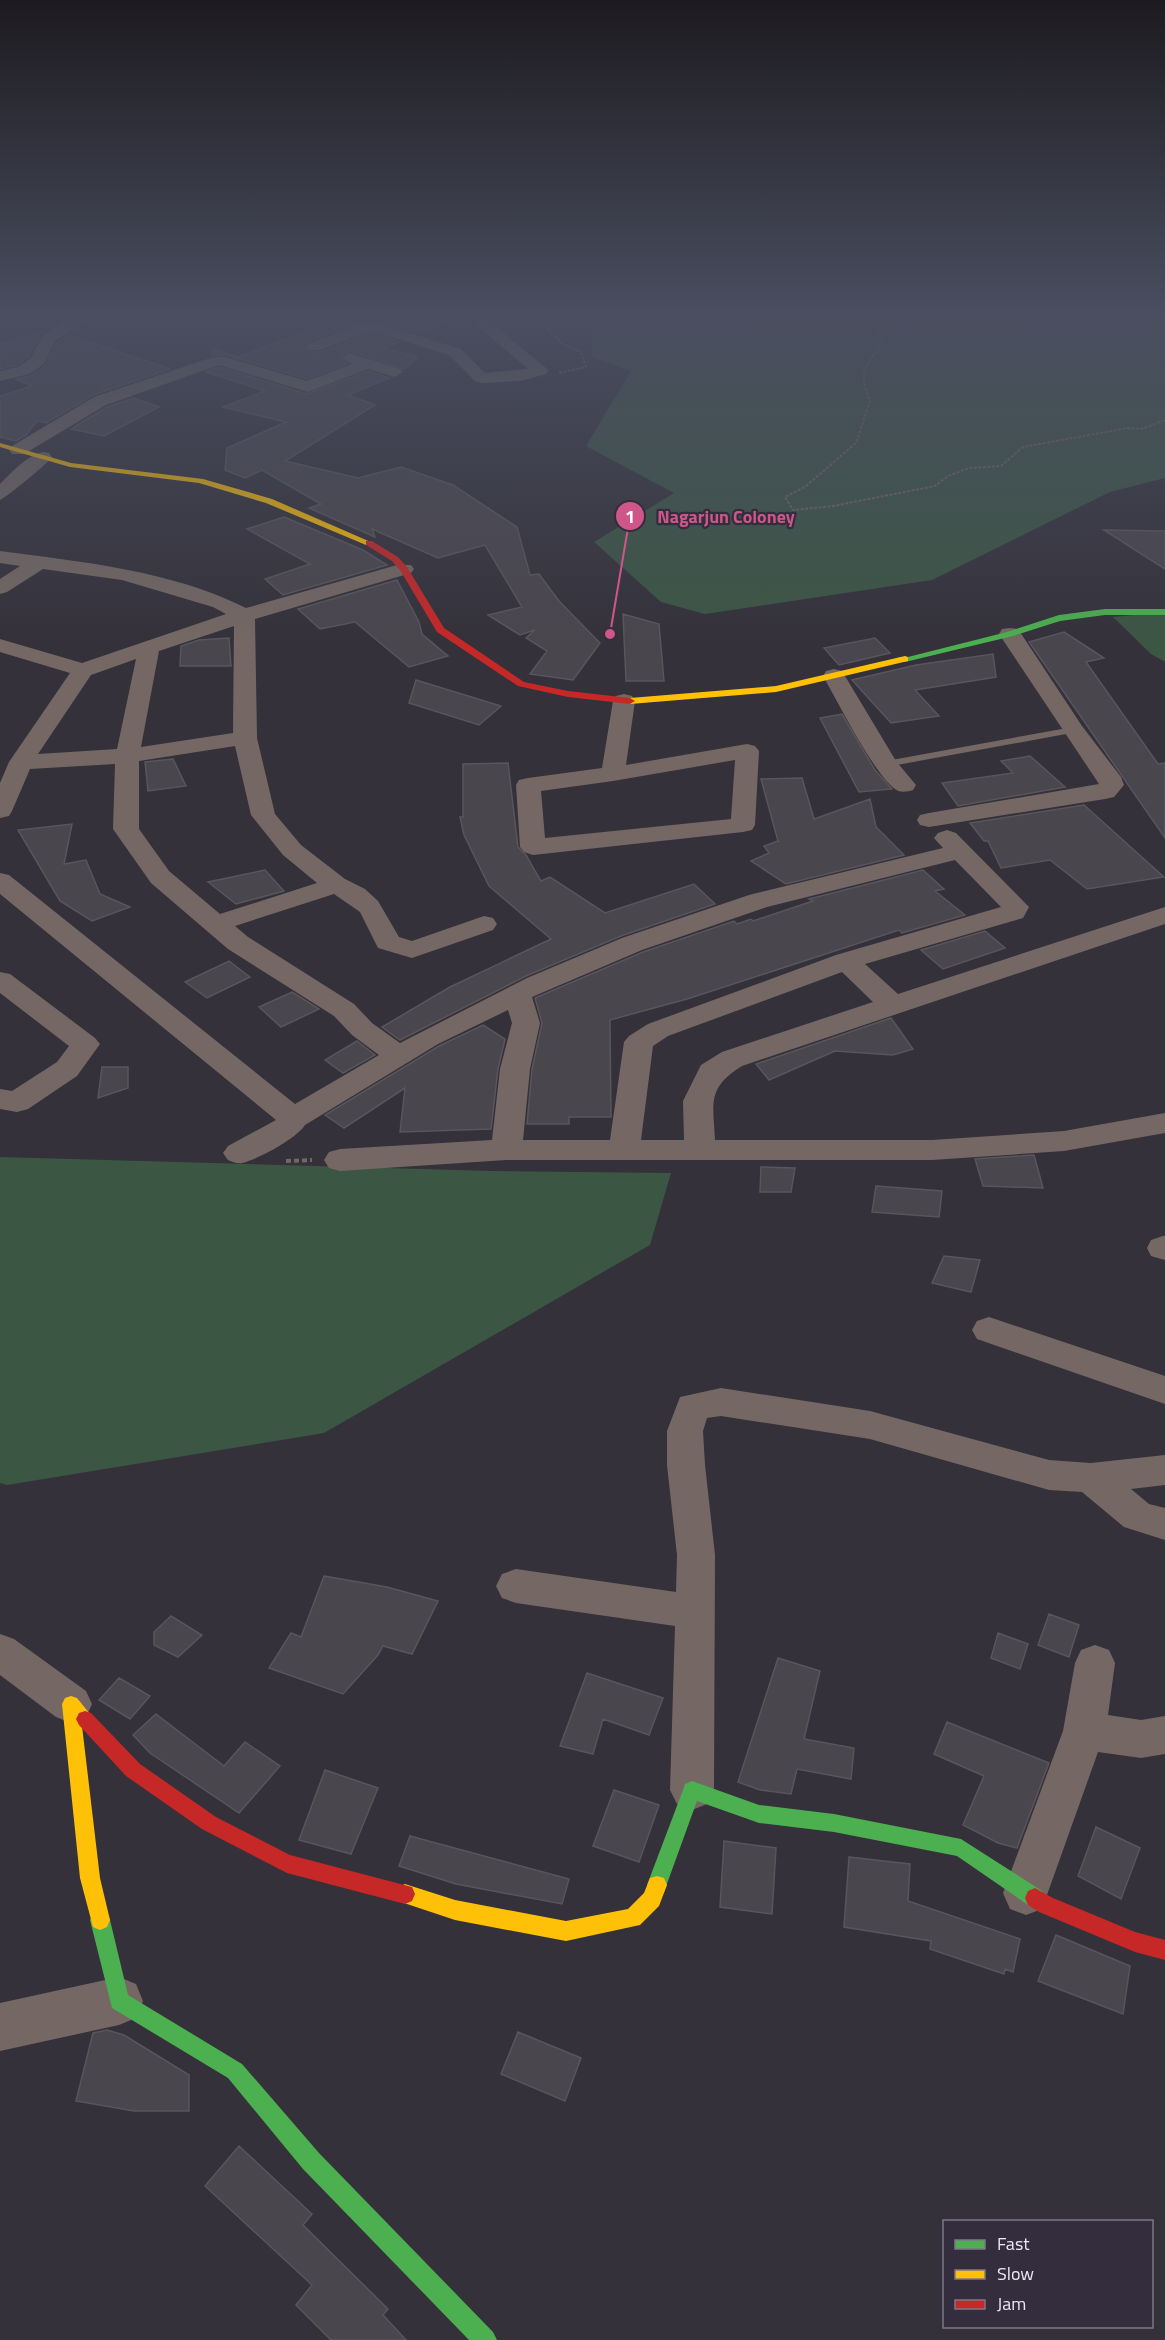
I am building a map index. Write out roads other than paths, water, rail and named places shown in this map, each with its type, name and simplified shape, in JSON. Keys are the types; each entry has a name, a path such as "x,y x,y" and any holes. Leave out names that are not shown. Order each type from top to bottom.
{"main road":[{"path":"0,445 70,465 200,482 269,501 371,544 395,559 404,569 440,630 521,684 624,701 776,689 1010,634 1059,618 1105,612 1165,612"},
{"path":"71,1704 134,1770 209,1824 287,1864 387,1888 455,1910 566,1931 633,1918 652,1899 692,1790 759,1814 834,1823 961,1848 1046,1905 1135,1942 1165,1950"},
{"path":"71,1704 90,1878 119,2001 235,2071 311,2161 486,2340"}],"street":[{"path":"18,450 59,425"},
{"path":"3,487 44,458"},
{"path":"0,557 124,574 220,603 244,615"},
{"path":"0,588 38,563"},
{"path":"0,645 83,670 244,615 404,569"},
{"path":"244,615 245,738 263,815 292,850 336,885 357,893 378,917 388,942 412,950 484,924"},
{"path":"624,1148 639,1042 658,1030 846,961 1014,912 1016,908 929,820 1105,792 1112,785 1109,777 1073,730 1010,634"},
{"path":"149,647 127,756 126,829 160,877 214,924 238,943 344,1010 362,1029 399,1056"},
{"path":"0,811 21,762 83,670"},
{"path":"834,676 886,764 904,785"},
{"path":"613,774 624,701"},
{"path":"21,762 127,756 245,738"},
{"path":"747,751 743,825 533,848 528,785 613,774 747,751"},
{"path":"239,1153 288,1127 293,1118 428,1038 517,994 632,944 758,901 961,851"},
{"path":"0,880 293,1118"},
{"path":"214,924 336,885"},
{"path":"700,1148 698,1101 711,1072 732,1059 1165,915"},
{"path":"846,961 893,1005"},
{"path":"0,980 85,1044 67,1069 17,1102 0,1099"},
{"path":"506,1150 515,1069 526,1023 517,994"},
{"path":"340,1160 506,1150 624,1148 932,1150 1064,1141 1165,1123"},
{"path":"989,1330 1165,1390"},
{"path":"692,1790 696,1555 686,1465 685,1431 693,1407 721,1402 870,1425 1049,1475 1090,1478 1165,1470"},
{"path":"1090,1478 1137,1516 1165,1524"},
{"path":"516,1586 696,1612"},
{"path":"0,1652 71,1704"},
{"path":"1026,1893 1084,1731 1095,1663"},
{"path":"1084,1731 1141,1738 1165,1735"},
{"path":"0,2027 119,2001"}],"lane":[{"path":"886,764 1073,730"}],"place":[{"name":"Nagarjun Coloney","path":"610,634"}]}
